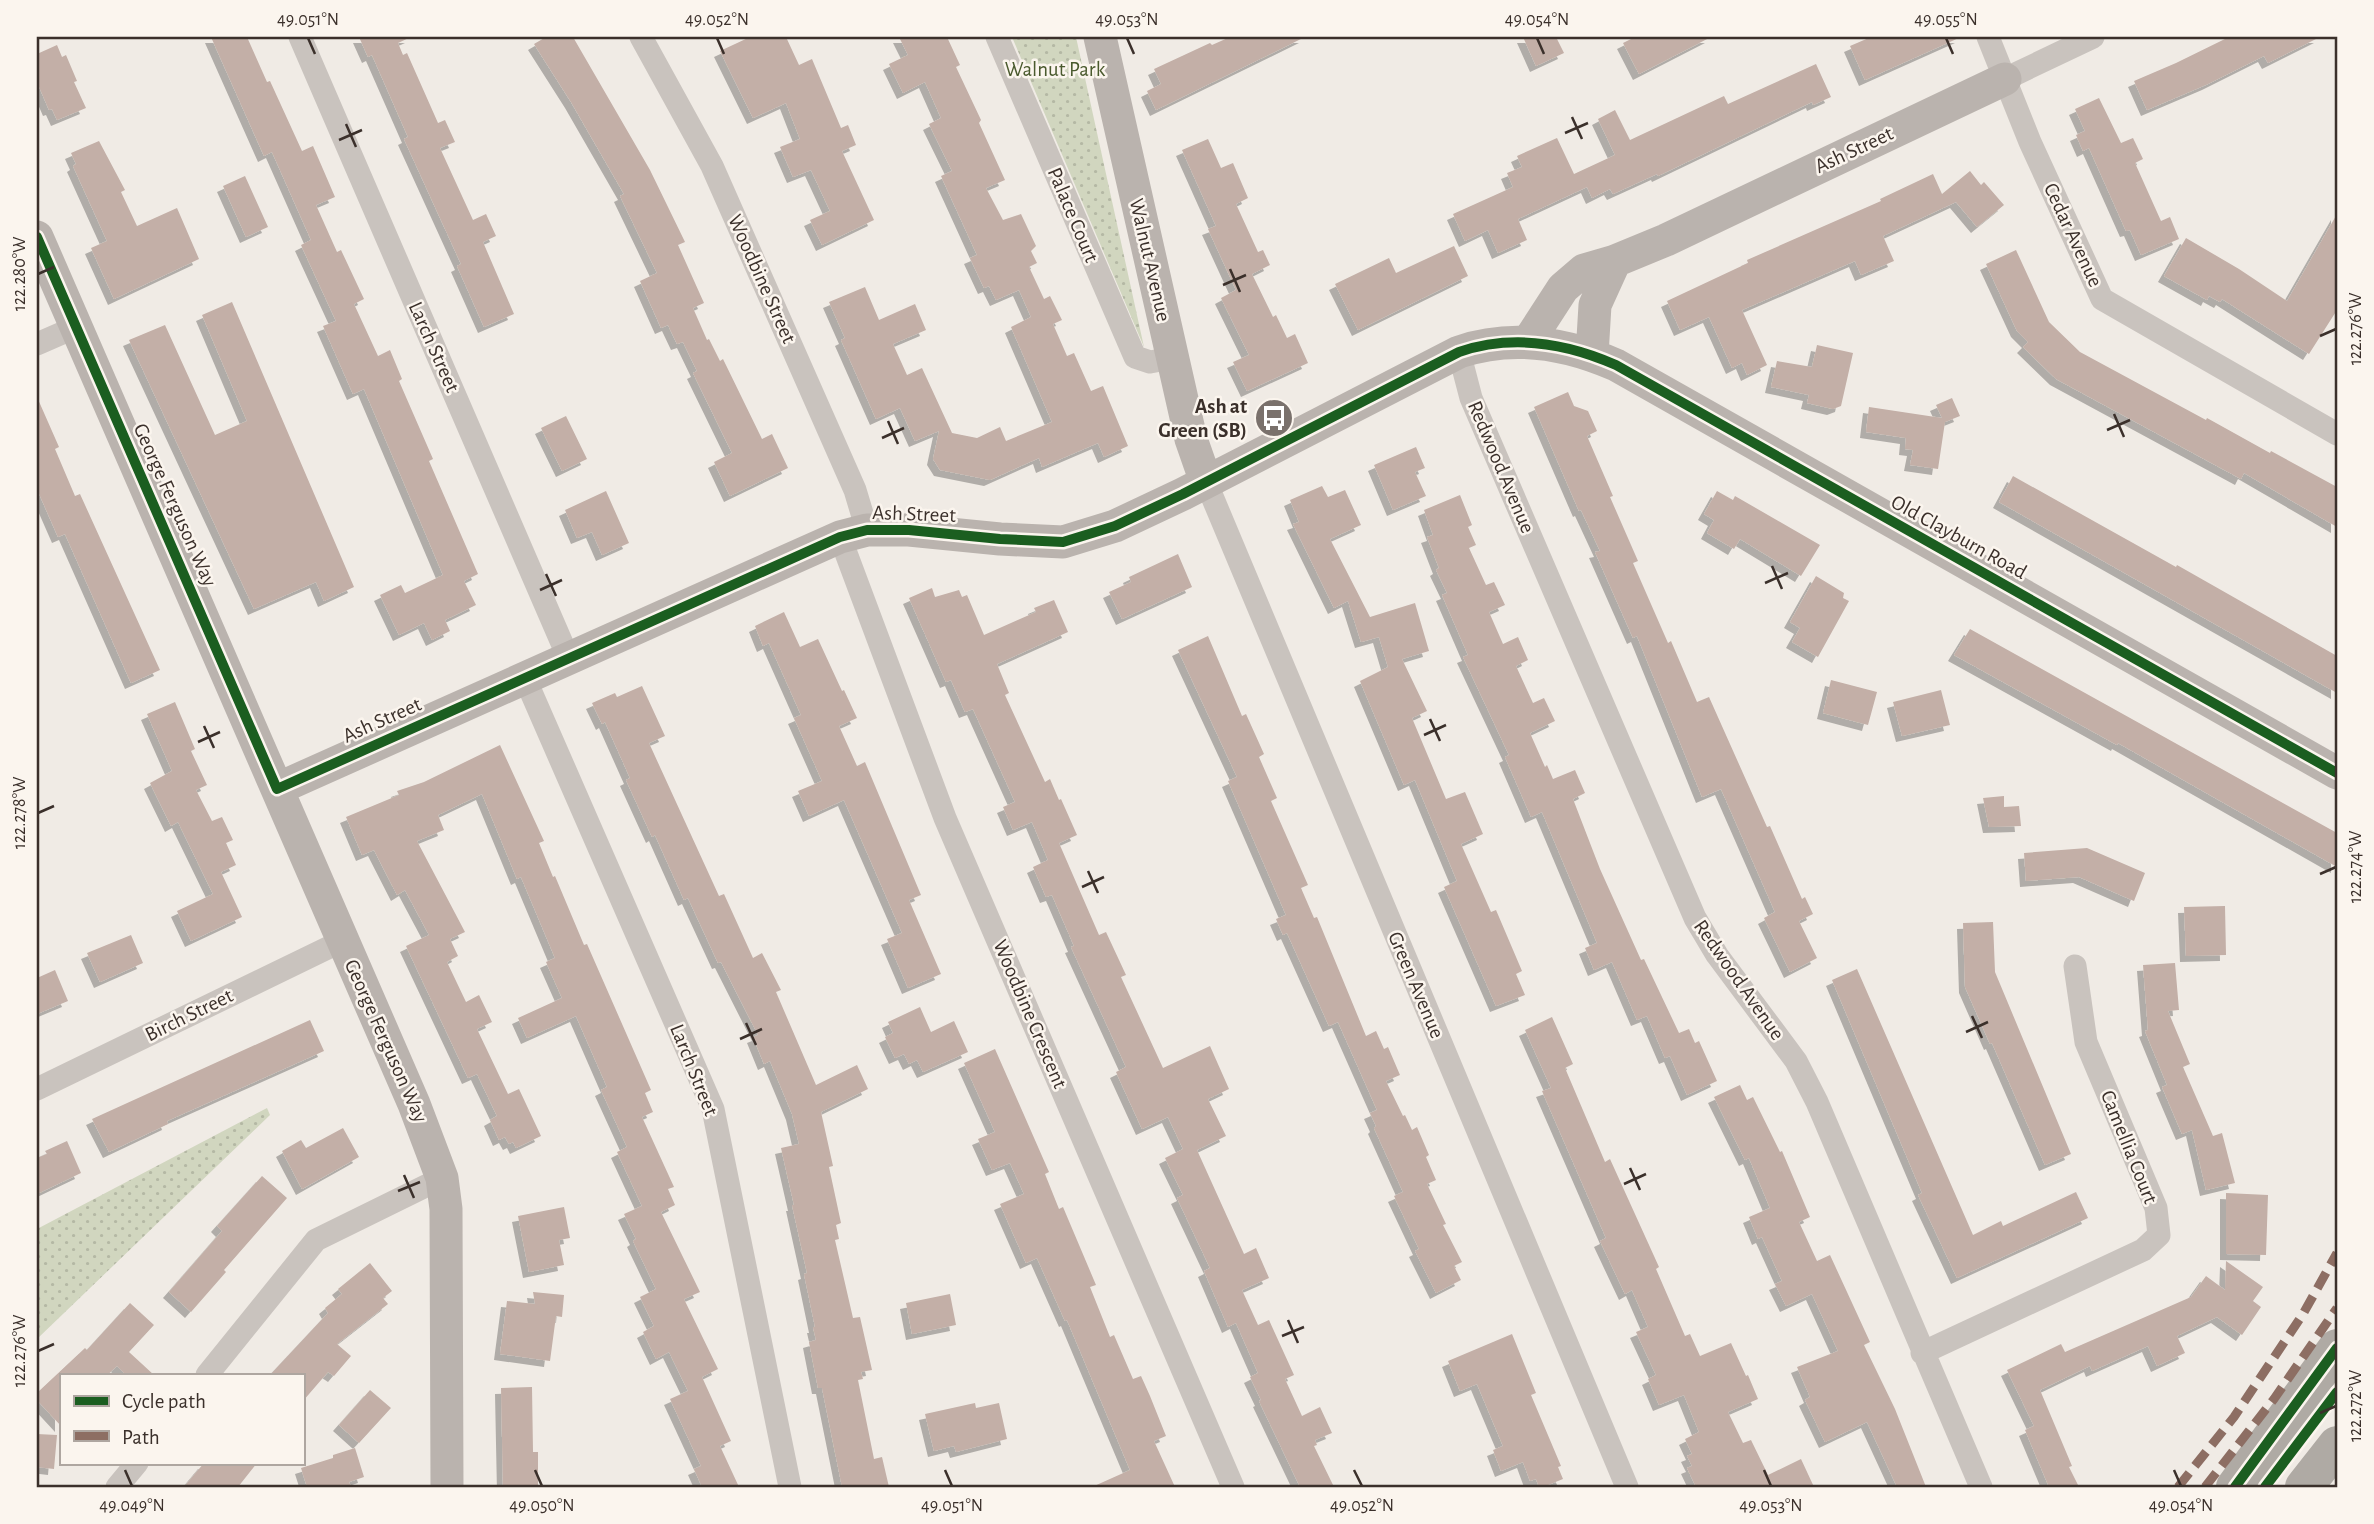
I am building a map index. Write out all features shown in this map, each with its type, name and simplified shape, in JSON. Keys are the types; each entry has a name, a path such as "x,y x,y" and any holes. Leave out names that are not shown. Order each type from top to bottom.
{"highway":[{"path":"2235,1487 2337,1348"},
{"path":"2265,1487 2337,1392"},
{"path":"2304,1487 2337,1445"},
{"path":"2328,1487 2337,1475"}],"main road":[{"name":"Walnut Avenue","path":"1100,37 1191,439 1206,482"},
{"name":"Ash Street","path":"277,789 524,676 853,533 909,530 1000,539 1063,541 1115,526 1459,352 1495,343 1543,344 1563,288 1584,270 1615,261 1666,240 2005,79"},
{"name":"George Ferguson Way","path":"37,237 414,1104 442,1178 446,1240 447,1487"},
{"path":"1592,355 1595,305 1615,261"},
{"name":"Old Clayburn Road","path":"1543,344 1592,355 1640,379 2337,772"}],"street":[{"name":"Larch Street","path":"300,37 568,657"},
{"name":"Woodbine Street","path":"641,37 712,166 855,490 853,533"},
{"name":"Palace Court","path":"997,37 1135,357 1150,362 1172,358"},
{"name":"Cedar Avenue","path":"1988,37 2030,142 2102,299 2335,428"},
{"name":"Ash Street","path":"2005,79 2093,37"},
{"path":"37,344 76,327"},
{"name":"Redwood Avenue","path":"1459,352 1471,398 1695,918 1717,955 1801,1071 1817,1102 1981,1487"},
{"name":"Green Avenue","path":"1206,482 1627,1487"},
{"name":"Woodbine Crescent","path":"853,533 945,818 1233,1487"},
{"name":"Larch Street","path":"524,676 713,1109 790,1487"},
{"name":"Birch Street","path":"37,1089 342,942"},
{"name":"Camellia Court","path":"1922,1353 2143,1250 2159,1235 2156,1208 2086,1042 2075,966"},
{"path":"208,1374 316,1240 442,1178"},
{"path":"117,1487 136,1464"}],"green space":[{"name":"Walnut Park","path":"1012,37 1076,37 1144,347"},
{"path":"267,1108 270,1115 37,1339 37,1229"}],"building":[{"path":"211,37 247,37 302,151 313,146 335,197 316,205 337,252 341,250 364,299 354,304 378,356 390,350 402,379 399,381 433,459 429,461 478,574 464,581 476,605 445,620 450,631 432,640 424,623 399,635 380,595 401,585 405,593 443,575 364,389 353,394 323,326 336,321 301,245 311,240 272,152 264,156"},
{"path":"359,37 411,37 398,43 403,55 407,53 438,123 445,120 455,142 440,148 473,220 486,214 496,236 483,242 514,314 484,327 457,266 461,264 404,139 408,137 372,55 368,57"},
{"path":"546,37 573,37 650,170 685,242 678,245 704,303 693,308 707,340 709,339 720,361 723,359 762,439 772,434 788,468 730,496 714,462 732,453 693,373 697,371 683,342 677,344 668,325 661,328 640,281 657,273 620,196 624,194 534,44"},
{"path":"750,37 786,37 799,65 812,59 841,128 848,125 856,145 842,151 874,220 822,245 810,220 830,211 811,170 793,177 780,147 800,139 786,103 753,118 720,51"},
{"path":"899,37 947,37 960,65 956,67 1005,180 986,188 1003,220 1021,214 1036,246 1031,251 1037,263 1029,267 1044,299 1050,296 1062,320 1053,324 1067,356 1074,353 1091,391 1103,386 1128,446 1104,457 1098,443 1042,467 1039,458 990,480 940,470 933,459 939,431 915,441 900,408 876,419 841,340 845,338 829,302 865,287 879,320 915,304 926,330 893,344 907,375 922,368 952,433 977,438 1000,427 1006,441 1052,422 1011,327 1031,317 1019,290 996,300 989,286 984,288 970,258 977,255 941,176 952,171 929,124 941,118 925,82 903,93 889,64 908,55"},
{"path":"1230,37 1305,37 1156,110 1147,91 1161,84 1154,69 1210,43 1212,45"},
{"path":"1523,37 1556,37 1564,53 1536,66"},
{"path":"1635,37 1711,37 1639,74 1623,43"},
{"path":"1871,37 1961,37 1865,80 1850,46"},
{"path":"2229,37 2320,37 2268,63 2264,56 2147,110 2134,81"},
{"path":"57,45 62,57 66,55 86,108 57,120 52,109 49,110 37,82 37,54"},
{"path":"1816,64 1831,97 1813,105 1812,102 1658,176 1657,174 1613,194 1610,189 1592,198 1587,187 1518,219 1527,240 1498,253 1488,230 1465,241 1453,214 1513,187 1507,173 1522,167 1517,156 1557,138 1574,174 1615,155 1598,119 1615,110 1630,140 1724,96 1728,104"},
{"path":"2099,98 2121,143 2133,138 2143,159 2135,163 2161,221 2170,217 2179,239 2141,255 2130,230 2126,231 2089,148 2083,151 2076,135 2085,131 2075,109"},
{"path":"1208,139 1221,168 1233,163 1248,198 1236,204 1258,252 1263,250 1270,265 1252,274 1273,317 1276,315 1287,338 1295,334 1308,363 1247,391 1233,362 1249,355 1221,298 1236,290 1208,229 1216,226 1182,150"},
{"path":"99,141 125,190 121,192 137,226 177,208 199,259 114,299 91,248 107,241 73,166 76,164 71,153"},
{"path":"1970,171 1981,185 1984,182 2004,205 1977,227 1956,202 1883,236 1894,261 1861,275 1855,261 1742,310 1767,365 1747,375 1742,363 1732,368 1709,317 1680,330 1667,301 1748,263 1747,260 1881,201 1880,199 1933,174 1942,194"},
{"path":"245,176 268,227 246,237 223,186"},
{"path":"2337,214 2337,310 2309,354 2222,299 2220,302 2209,296 2207,300 2164,276 2186,238 2287,301"},
{"path":"1454,246 1468,276 1358,330 1335,284 1389,258 1396,273"},
{"path":"2016,250 2049,322 2080,352 2337,487 2337,527 2244,473 2241,479 2056,379 2023,347 2028,342 2017,331 1986,264"},
{"path":"232,302 354,587 324,601 316,582 254,609 129,340 165,325 215,435 247,421 202,315"},
{"path":"1817,345 1853,353 1841,406 1833,409 1807,403 1809,395 1771,387 1777,361 1812,367"},
{"path":"1568,392 1574,406 1588,411 1597,431 1587,436 1638,561 1633,563 1668,643 1671,641 1697,702 1709,697 1767,827 1770,826 1802,899 1805,897 1813,914 1799,921 1817,958 1790,972 1764,918 1775,912 1721,789 1702,797 1637,636 1633,638 1595,552 1600,551 1581,510 1579,511 1534,407"},
{"path":"37,397 59,447 55,449 75,496 80,494 160,670 131,683 65,534 58,537 37,489"},
{"path":"1952,398 1960,416 1945,422 1938,469 1910,465 1913,450 1905,449 1906,438 1866,432 1869,407 1942,418 1936,405"},
{"path":"566,416 587,459 562,471 541,428"},
{"path":"1416,447 1425,468 1415,472 1426,496 1393,510 1374,465"},
{"path":"2013,476 2337,656 2337,693 1999,502"},
{"path":"1322,486 1328,497 1345,490 1361,525 1330,539 1370,617 1415,603 1429,651 1402,659 1427,711 1412,718 1446,799 1465,792 1483,834 1461,844 1491,912 1496,910 1522,971 1516,974 1525,995 1496,1006 1444,887 1457,881 1415,780 1404,785 1360,681 1388,667 1379,637 1361,642 1348,601 1334,608 1293,524 1299,522 1290,500"},
{"path":"606,491 629,543 602,555 592,532 577,538 565,510"},
{"path":"1717,491 1733,500 1735,496 1820,545 1801,576 1740,539 1734,549 1707,533 1714,520 1704,514"},
{"path":"1460,495 1472,525 1468,527 1476,545 1469,548 1486,585 1494,582 1505,605 1489,612 1503,644 1518,637 1528,660 1516,666 1533,703 1544,698 1555,721 1530,733 1553,779 1575,770 1585,793 1573,799 1600,869 1641,960 1644,959 1679,1033 1689,1029 1695,1043 1699,1041 1717,1081 1687,1095 1670,1056 1665,1058 1647,1016 1637,1020 1612,962 1594,970 1585,948 1597,943 1542,812 1531,817 1505,757 1509,755 1463,657 1468,655 1442,595 1447,593 1436,570 1439,568 1427,537 1433,535 1424,510"},
{"path":"1178,554 1192,587 1122,619 1109,592 1131,582 1129,577"},
{"path":"1816,576 1844,593 1843,598 1849,601 1818,657 1792,642 1800,628 1790,622"},
{"path":"932,588 935,597 959,590 962,597 967,595 984,635 1036,612 1034,608 1054,600 1068,632 997,664 1009,693 1005,695 1045,782 1050,779 1077,835 1059,843 1099,935 1106,932 1126,975 1121,977 1163,1068 1210,1046 1229,1089 1208,1099 1226,1136 1197,1150 1244,1254 1256,1248 1269,1278 1242,1290 1258,1325 1269,1320 1294,1375 1285,1379 1302,1416 1320,1407 1332,1433 1315,1440 1317,1445 1314,1446 1334,1487 1300,1487 1259,1401 1261,1400 1250,1377 1258,1373 1236,1323 1228,1327 1204,1271 1210,1268 1177,1198 1183,1195 1165,1158 1183,1149 1168,1117 1142,1129 1116,1072 1126,1067 1071,947 1074,946 1052,895 1046,897 1033,867 1048,860 1032,822 1013,830 1003,807 1015,802 973,709 965,712 951,680 946,682 909,598"},
{"path":"784,612 800,647 818,639 842,691 844,690 857,718 839,726 857,766 865,762 921,895 909,900 941,974 908,988 887,939 902,933 844,800 809,816 798,791 822,781 794,718 801,715 769,643 763,646 755,626"},
{"path":"1970,629 2337,833 2337,867 2118,743 2117,745 1954,655"},
{"path":"1208,636 1242,716 1246,714 1264,754 1259,757 1277,798 1271,801 1308,885 1301,888 1314,918 1317,917 1366,1036 1376,1031 1384,1049 1388,1047 1400,1075 1386,1081 1412,1130 1417,1127 1429,1155 1426,1157 1436,1180 1427,1184 1446,1224 1443,1225 1462,1262 1454,1266 1461,1280 1436,1293 1415,1251 1419,1249 1394,1196 1403,1192 1374,1128 1376,1126 1370,1113 1377,1110 1338,1022 1329,1026 1287,933 1283,935 1276,919 1286,915 1228,781 1237,777 1178,650"},
{"path":"1831,680 1877,692 1868,725 1823,713"},
{"path":"642,686 665,736 649,743 719,896 724,894 753,958 762,953 781,990 776,992 816,1085 857,1065 868,1089 821,1112 833,1166 829,1167 841,1223 836,1225 839,1239 835,1240 853,1318 860,1317 872,1370 861,1372 863,1379 858,1380 874,1459 882,1457 889,1487 842,1487 822,1388 818,1388 809,1342 816,1340 815,1327 804,1274 807,1273 781,1148 799,1144 792,1114 770,1061 764,1064 753,1037 758,1035 721,962 718,963 688,898 684,900 655,835 652,837 626,780 630,778 605,722 602,724 592,703 615,693 617,697"},
{"path":"1941,690 1950,725 1902,736 1893,702"},
{"path":"175,702 195,749 191,751 207,785 196,790 212,821 222,817 233,840 226,843 236,865 221,872 242,917 191,941 177,911 213,894 178,822 171,826 150,783 172,771 147,714"},
{"path":"500,745 544,841 539,843 553,877 555,876 584,945 587,944 651,1090 645,1093 653,1112 642,1117 674,1187 668,1189 675,1205 661,1212 700,1292 684,1299 718,1369 702,1377 731,1441 720,1446 739,1487 702,1487 694,1469 701,1466 670,1399 688,1391 669,1352 656,1359 643,1332 654,1326 640,1297 656,1289 633,1241 636,1239 624,1214 642,1206 617,1152 627,1147 601,1090 607,1087 576,1016 527,1038 518,1018 562,998 546,962 555,958 521,877 517,879 482,794 438,815 444,830 417,841 465,932 450,939 458,956 447,962 466,1002 479,995 492,1022 477,1029 508,1094 519,1089 541,1136 516,1148 513,1142 509,1144 505,1137 499,1140 490,1120 497,1116 477,1074 468,1078 406,946 429,935 405,890 397,895 374,850 362,855 346,817 399,795 397,791 424,782"},
{"path":"2004,796 2004,807 2019,806 2021,826 1989,827 1983,798"},
{"path":"2087,848 2145,873 2134,901 2079,877 2026,881 2024,853"},
{"path":"2225,906 2226,955 2186,956 2184,907"},
{"path":"1993,922 1995,972 2071,1154 2045,1165 1965,987 1963,923"},
{"path":"131,935 143,963 100,982 87,953"},
{"path":"2175,963 2179,1010 2168,1011 2190,1064 2183,1067 2213,1136 2222,1133 2235,1183 2206,1190 2192,1130 2182,1134 2162,1087 2167,1085 2145,1031 2148,1030 2143,965"},
{"path":"1857,969 1973,1235 2001,1221 2003,1226 2076,1192 2088,1218 1957,1278 1918,1195 1922,1193 1832,980"},
{"path":"55,970 68,1001 37,1014 37,978"},
{"path":"920,1007 931,1032 954,1021 968,1052 923,1072 917,1060 909,1064 904,1054 895,1058 885,1037 893,1033 888,1022"},
{"path":"1552,1017 1573,1064 1565,1068 1605,1162 1610,1159 1659,1267 1656,1269 1685,1336 1690,1334 1700,1356 1731,1343 1746,1376 1748,1375 1758,1399 1728,1412 1743,1443 1751,1440 1768,1475 1801,1459 1814,1487 1696,1487 1687,1468 1692,1466 1687,1456 1692,1454 1685,1439 1699,1432 1684,1395 1659,1405 1648,1379 1656,1375 1636,1332 1648,1327 1632,1290 1625,1294 1600,1241 1606,1238 1542,1091 1551,1088 1525,1030"},
{"path":"310,1020 324,1051 167,1121 168,1124 109,1152 92,1119"},
{"path":"995,1049 1049,1172 1045,1174 1059,1209 1063,1207 1096,1285 1090,1287 1110,1337 1114,1335 1133,1379 1141,1376 1150,1396 1166,1436 1154,1441 1175,1487 1092,1487 1130,1470 1067,1320 1065,1321 1037,1258 1026,1263 1000,1204 1024,1194 1010,1163 992,1170 978,1139 995,1132 964,1063"},
{"path":"1740,1085 1747,1100 1753,1097 1780,1152 1782,1151 1810,1217 1799,1222 1817,1261 1830,1255 1870,1342 1864,1345 1895,1409 1926,1487 1897,1487 1867,1422 1825,1442 1805,1400 1810,1397 1797,1367 1838,1351 1812,1294 1786,1306 1775,1284 1782,1281 1762,1237 1758,1239 1749,1217 1770,1208 1749,1158 1745,1160 1714,1097"},
{"path":"343,1128 359,1157 302,1189 282,1151 301,1140 306,1148"},
{"path":"67,1141 81,1173 37,1194 37,1158 47,1154 45,1151"},
{"path":"262,1176 287,1198 191,1312 169,1292 222,1231 217,1226"},
{"path":"2226,1193 2268,1195 2266,1255 2226,1254"},
{"path":"564,1207 570,1238 559,1240 564,1265 529,1272 518,1216"},
{"path":"2226,1261 2263,1287 2253,1301 2261,1307 2242,1335 2217,1317 2177,1336 2185,1353 2157,1366 2148,1346 2092,1371 2090,1366 2040,1390 2079,1487 2049,1487 2025,1430 2034,1426 2007,1370 2061,1344 2065,1352 2191,1297 2206,1276 2225,1290"},
{"path":"370,1263 392,1291 383,1298 388,1304 337,1344 351,1356 334,1376 328,1372 304,1400 304,1374 271,1374 328,1313 325,1308 342,1294 338,1289"},
{"path":"533,1292 564,1295 562,1317 556,1316 550,1361 500,1354 507,1301 535,1304"},
{"path":"950,1294 956,1325 912,1334 906,1303"},
{"path":"130,1303 154,1325 129,1352 153,1374 125,1374 117,1366 108,1374 60,1374 60,1425 37,1400 37,1393 85,1348 87,1350"},
{"path":"1512,1334 1536,1393 1531,1395 1561,1466 1558,1467 1563,1479 1543,1487 1539,1487 1536,1479 1530,1481 1523,1462 1501,1471 1493,1450 1503,1446 1477,1384 1460,1391 1448,1361"},
{"path":"532,1387 533,1452 538,1452 538,1487 503,1487 501,1388"},
{"path":"370,1390 391,1408 359,1443 339,1425"},
{"path":"975,1403 976,1408 999,1403 1007,1439 956,1452 954,1446 934,1451 925,1414"},
{"path":"37,1434 57,1435 54,1469 37,1467"},
{"path":"355,1448 364,1477 349,1482 351,1487 307,1487 301,1468"},
{"path":"203,1464 256,1464 238,1487 184,1487"}],"marked path":[{"path":"2178,1487 2234,1417 2303,1314 2337,1253"},
{"path":"2205,1487 2274,1399 2337,1308"}],"cycle path":[{"path":"37,237 277,789 840,537 867,530 909,530 1063,542 1115,526 1183,494 1459,352 1479,346 1519,342 1558,346 1616,365 2337,773"},
{"path":"2235,1487 2337,1348"},
{"path":"2265,1487 2337,1392"}],"place":[{"name":"Ash at Green (SB)","path":"1274,418"}]}
